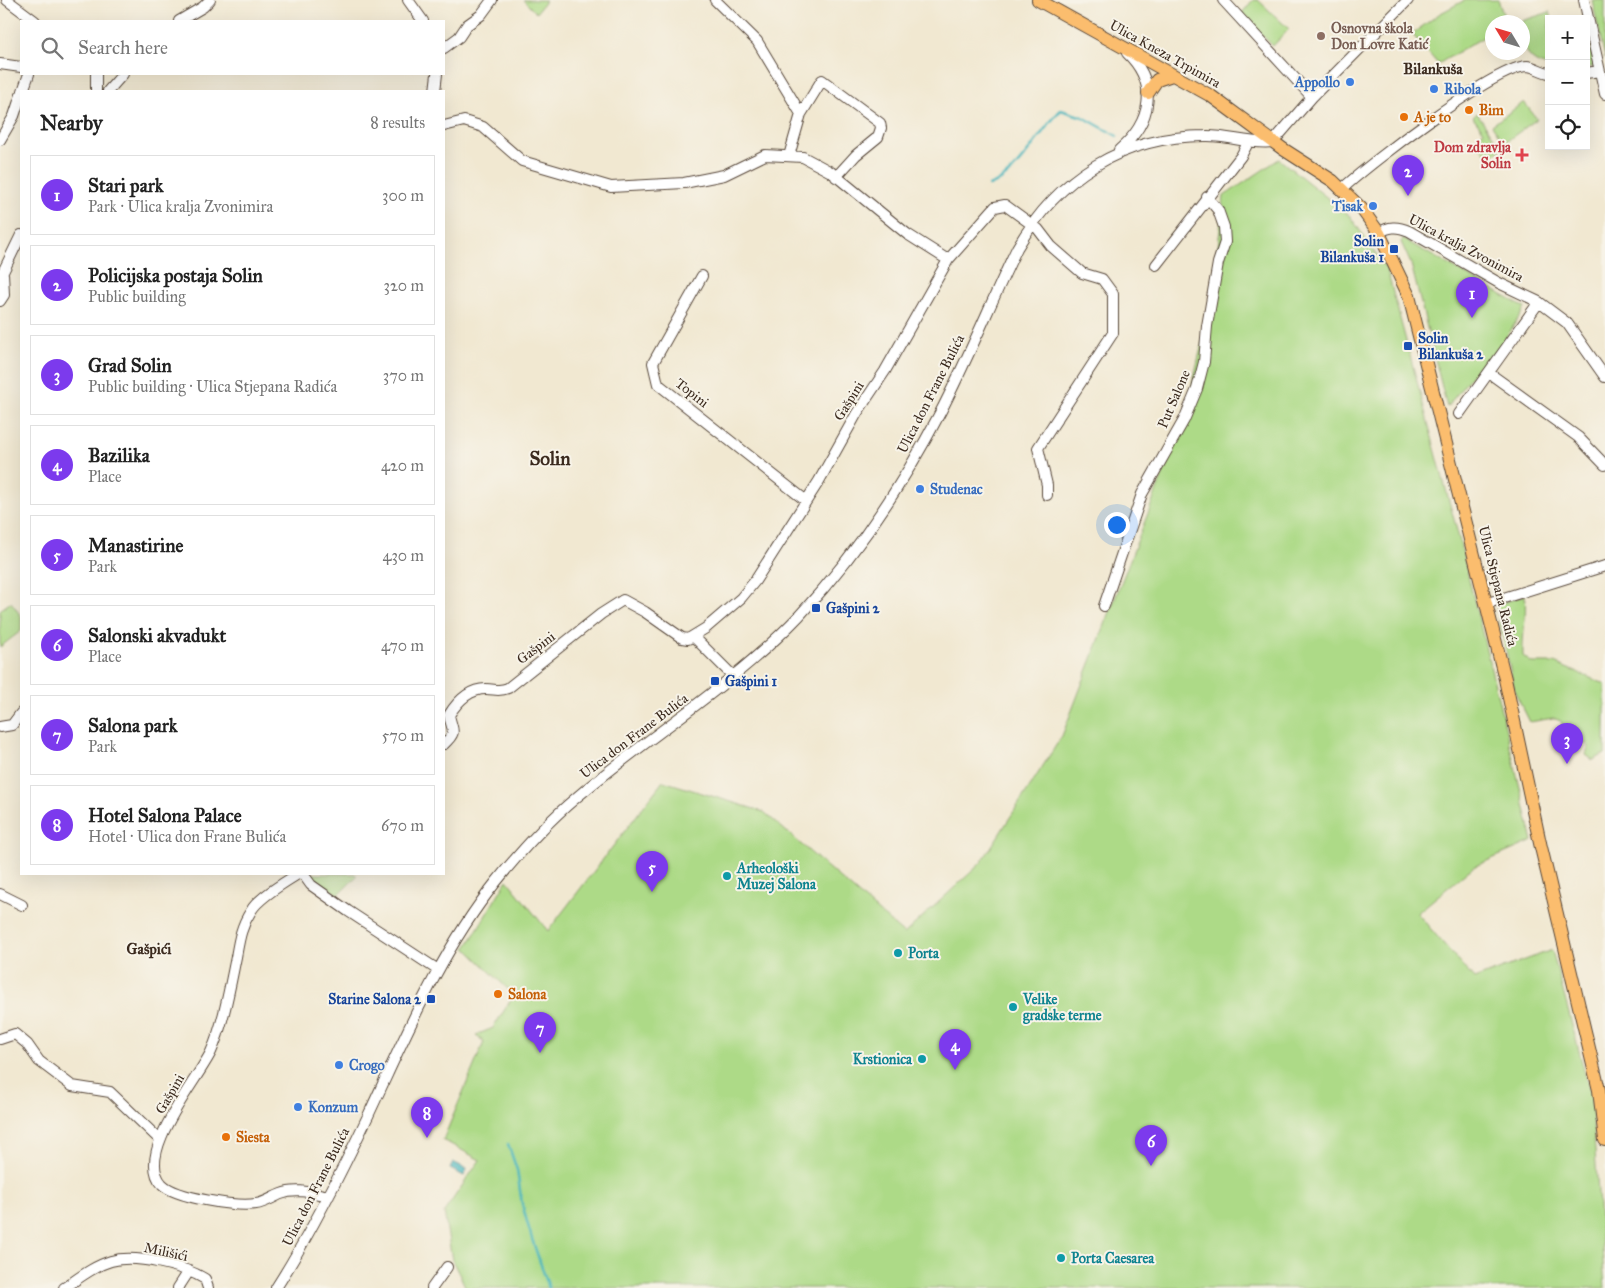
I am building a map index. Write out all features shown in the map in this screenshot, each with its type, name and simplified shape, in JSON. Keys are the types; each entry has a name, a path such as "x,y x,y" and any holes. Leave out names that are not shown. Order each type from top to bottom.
{"main road":[{"name":"Ulica Kneza Trpimira","path":"1038,0 1211,96 1273,142"},
{"path":"1148,93 1157,80 1172,75"},
{"name":"Ulica Stjepana Radića","path":"1273,142 1342,190 1361,208 1379,233 1409,296 1488,603 1540,843 1599,1090"},
{"path":"1599,1090 1605,1103"},
{"path":"1599,1090 1605,1140"}],"street":[{"path":"7,0 34,20"},
{"path":"181,20 203,7 210,0"},
{"path":"408,0 422,20"},
{"path":"445,47 459,37 467,25 481,15 492,0"},
{"path":"715,0 757,41 801,114"},
{"path":"1223,0 1312,97"},
{"path":"1273,142 1312,97 1408,0"},
{"path":"1584,0 1605,94"},
{"name":"Ulica don Frane Bulića","path":"276,1288 329,1196 438,970 458,934 494,885 548,824 577,797 733,676 798,617 853,552 906,474 939,414 994,296 1032,223 1056,195 1128,142 1143,121 1148,106 1148,93 1141,68 1122,48"},
{"path":"0,64 20,66"},
{"path":"1342,190 1441,113 1505,74 1527,66 1545,71"},
{"path":"1590,72 1600,71"},
{"path":"23,90 29,75"},
{"path":"96,75 96,90"},
{"path":"109,90 122,75"},
{"path":"435,90 438,75"},
{"path":"789,156 801,114 822,80 880,123 881,128 878,137 856,155 836,178"},
{"path":"0,140 14,116 20,98"},
{"path":"445,126 464,122 483,127 522,161 612,187 684,183 724,175 765,155 802,156 836,178 907,234 948,260"},
{"name":"Ulica don Frane Bulića","path":"1115,153 1150,142 1194,136 1223,136 1249,141 1273,142"},
{"path":"1156,265 1207,197 1246,150 1249,141"},
{"name":"Put Salone","path":"1104,606 1142,494 1184,420 1197,389 1202,371 1218,263 1226,242 1224,227 1218,210 1207,197"},
{"name":"Gašpini","path":"445,743 453,736 454,729 446,716 456,703 478,689 488,688 499,692 508,688 601,614 623,600 645,612 682,638 694,637 741,598 768,561 805,500 819,481 948,260 995,207 1005,205 1032,223"},
{"path":"1032,223 1051,246 1082,273 1102,279 1113,294 1113,332 1038,448 1047,485 1047,495"},
{"name":"Ulica kralja Zvonimira","path":"1379,233 1387,227 1409,231 1499,283 1539,302 1575,331 1605,377"},
{"path":"0,301 4,295 3,272 20,237"},
{"name":"Topini","path":"702,276 653,363 658,384 805,500"},
{"path":"1459,414 1539,302"},
{"path":"1489,373 1578,437 1605,465"},
{"path":"1488,603 1605,566"},
{"name":"Gašpini","path":"694,637 733,676"},
{"path":"0,727 12,725 20,714"},
{"name":"Gašpini","path":"297,875 252,909 240,932 236,957 211,1052 160,1140 154,1162 156,1174 161,1183 168,1189 190,1198 249,1204 262,1203 281,1193 297,1190 329,1196"},
{"path":"304,875 311,885 438,970"},
{"path":"0,894 22,905"},
{"path":"0,1039 15,1034 27,1044 39,1061 72,1086 110,1092 160,1140"},
{"name":"Milišići","path":"64,1288 98,1266 124,1258 154,1262 189,1271 205,1279 208,1288"},
{"path":"432,1288 447,1267"},
{"path":"178,1288 189,1271"}],"green space":[{"path":"523,0 546,0 536,13"},
{"path":"1253,0 1258,0 1289,29 1273,46 1241,14"},
{"path":"1465,0 1498,0 1503,15 1485,15 1485,36 1438,64 1412,34 1439,14"},
{"path":"1592,0 1605,0 1605,58"},
{"path":"1550,12 1551,15 1545,15 1545,65 1534,61 1530,56 1530,18"},
{"path":"1590,45 1596,67 1590,67"},
{"path":"1524,102 1537,119 1504,143 1492,125"},
{"path":"1477,113 1502,149 1489,158 1475,139 1484,131 1473,117"},
{"path":"1279,159 1350,216 1387,270 1459,538 1533,841 1473,867 1417,913 1474,979 1552,950 1591,1096 1605,1288 466,1288 452,1260 444,1212 480,1160 443,1140 484,1042 476,1035 493,1028 514,995 466,948 507,880 548,931 663,781 764,812 904,934 981,863 1062,736 1184,420 1211,305 1224,196"},
{"path":"1403,239 1525,308 1483,373 1476,370 1447,407 1411,264 1401,242"},
{"path":"1525,595 1523,656 1532,663 1554,663 1605,684 1605,754 1593,760 1586,755 1589,746 1585,743 1576,751 1569,745 1561,721 1553,718 1530,722 1515,692 1496,605"},
{"path":"11,602 20,615 20,632 0,647 0,610"},
{"path":"310,875 356,875 338,895"}],"water":[{"path":"453,1162 467,1169 464,1176 450,1169"}],"waterway":[{"path":"989,186 999,181 1019,163 1061,110 1083,117 1117,136"},
{"path":"508,1144 517,1170 522,1204 549,1288"}],"place":[{"name":"Osnovna škola Don Lovre Katić","path":"1321,36"},
{"name":"Appollo","path":"1350,82"},
{"name":"Ribola","path":"1434,89"},
{"name":"Bim","path":"1469,110"},
{"name":"A je to","path":"1404,117"},
{"name":"Dom zdravlja Solin","path":"1522,155"},
{"name":"Policijska postaja Solin","path":"1408,196"},
{"name":"Tisak","path":"1373,206"},
{"name":"Solin Bilankuša 1","path":"1394,249"},
{"name":"Stari park","path":"1472,318"},
{"name":"Solin Bilankuša 2","path":"1408,346"},
{"name":"Studenac","path":"920,489"},
{"name":"Gašpini 2","path":"816,608"},
{"name":"Gašpini 1","path":"715,681"},
{"name":"Grad Solin","path":"1567,764"},
{"name":"Arheološki Muzej Salona","path":"727,876"},
{"name":"Manastirine","path":"652,892"},
{"name":"Porta","path":"898,953"},
{"name":"Salona","path":"498,994"},
{"name":"Starine Salona 2","path":"431,999"},
{"name":"Velike gradske terme","path":"1013,1007"},
{"name":"Salona park","path":"540,1053"},
{"name":"Krstionica","path":"922,1059"},
{"name":"Crogo","path":"339,1065"},
{"name":"Bazilika","path":"955,1070"},
{"name":"Konzum","path":"298,1107"},
{"name":"Siesta","path":"226,1137"},
{"name":"Hotel Salona Palace","path":"427,1138"},
{"name":"Salonski akvadukt","path":"1151,1166"},
{"name":"Porta Caesarea","path":"1061,1258"}],"district":[{"name":"Bilankuša","path":"1433,69"},
{"name":"Solin","path":"550,458"},
{"name":"Gašpići","path":"149,949"}]}
